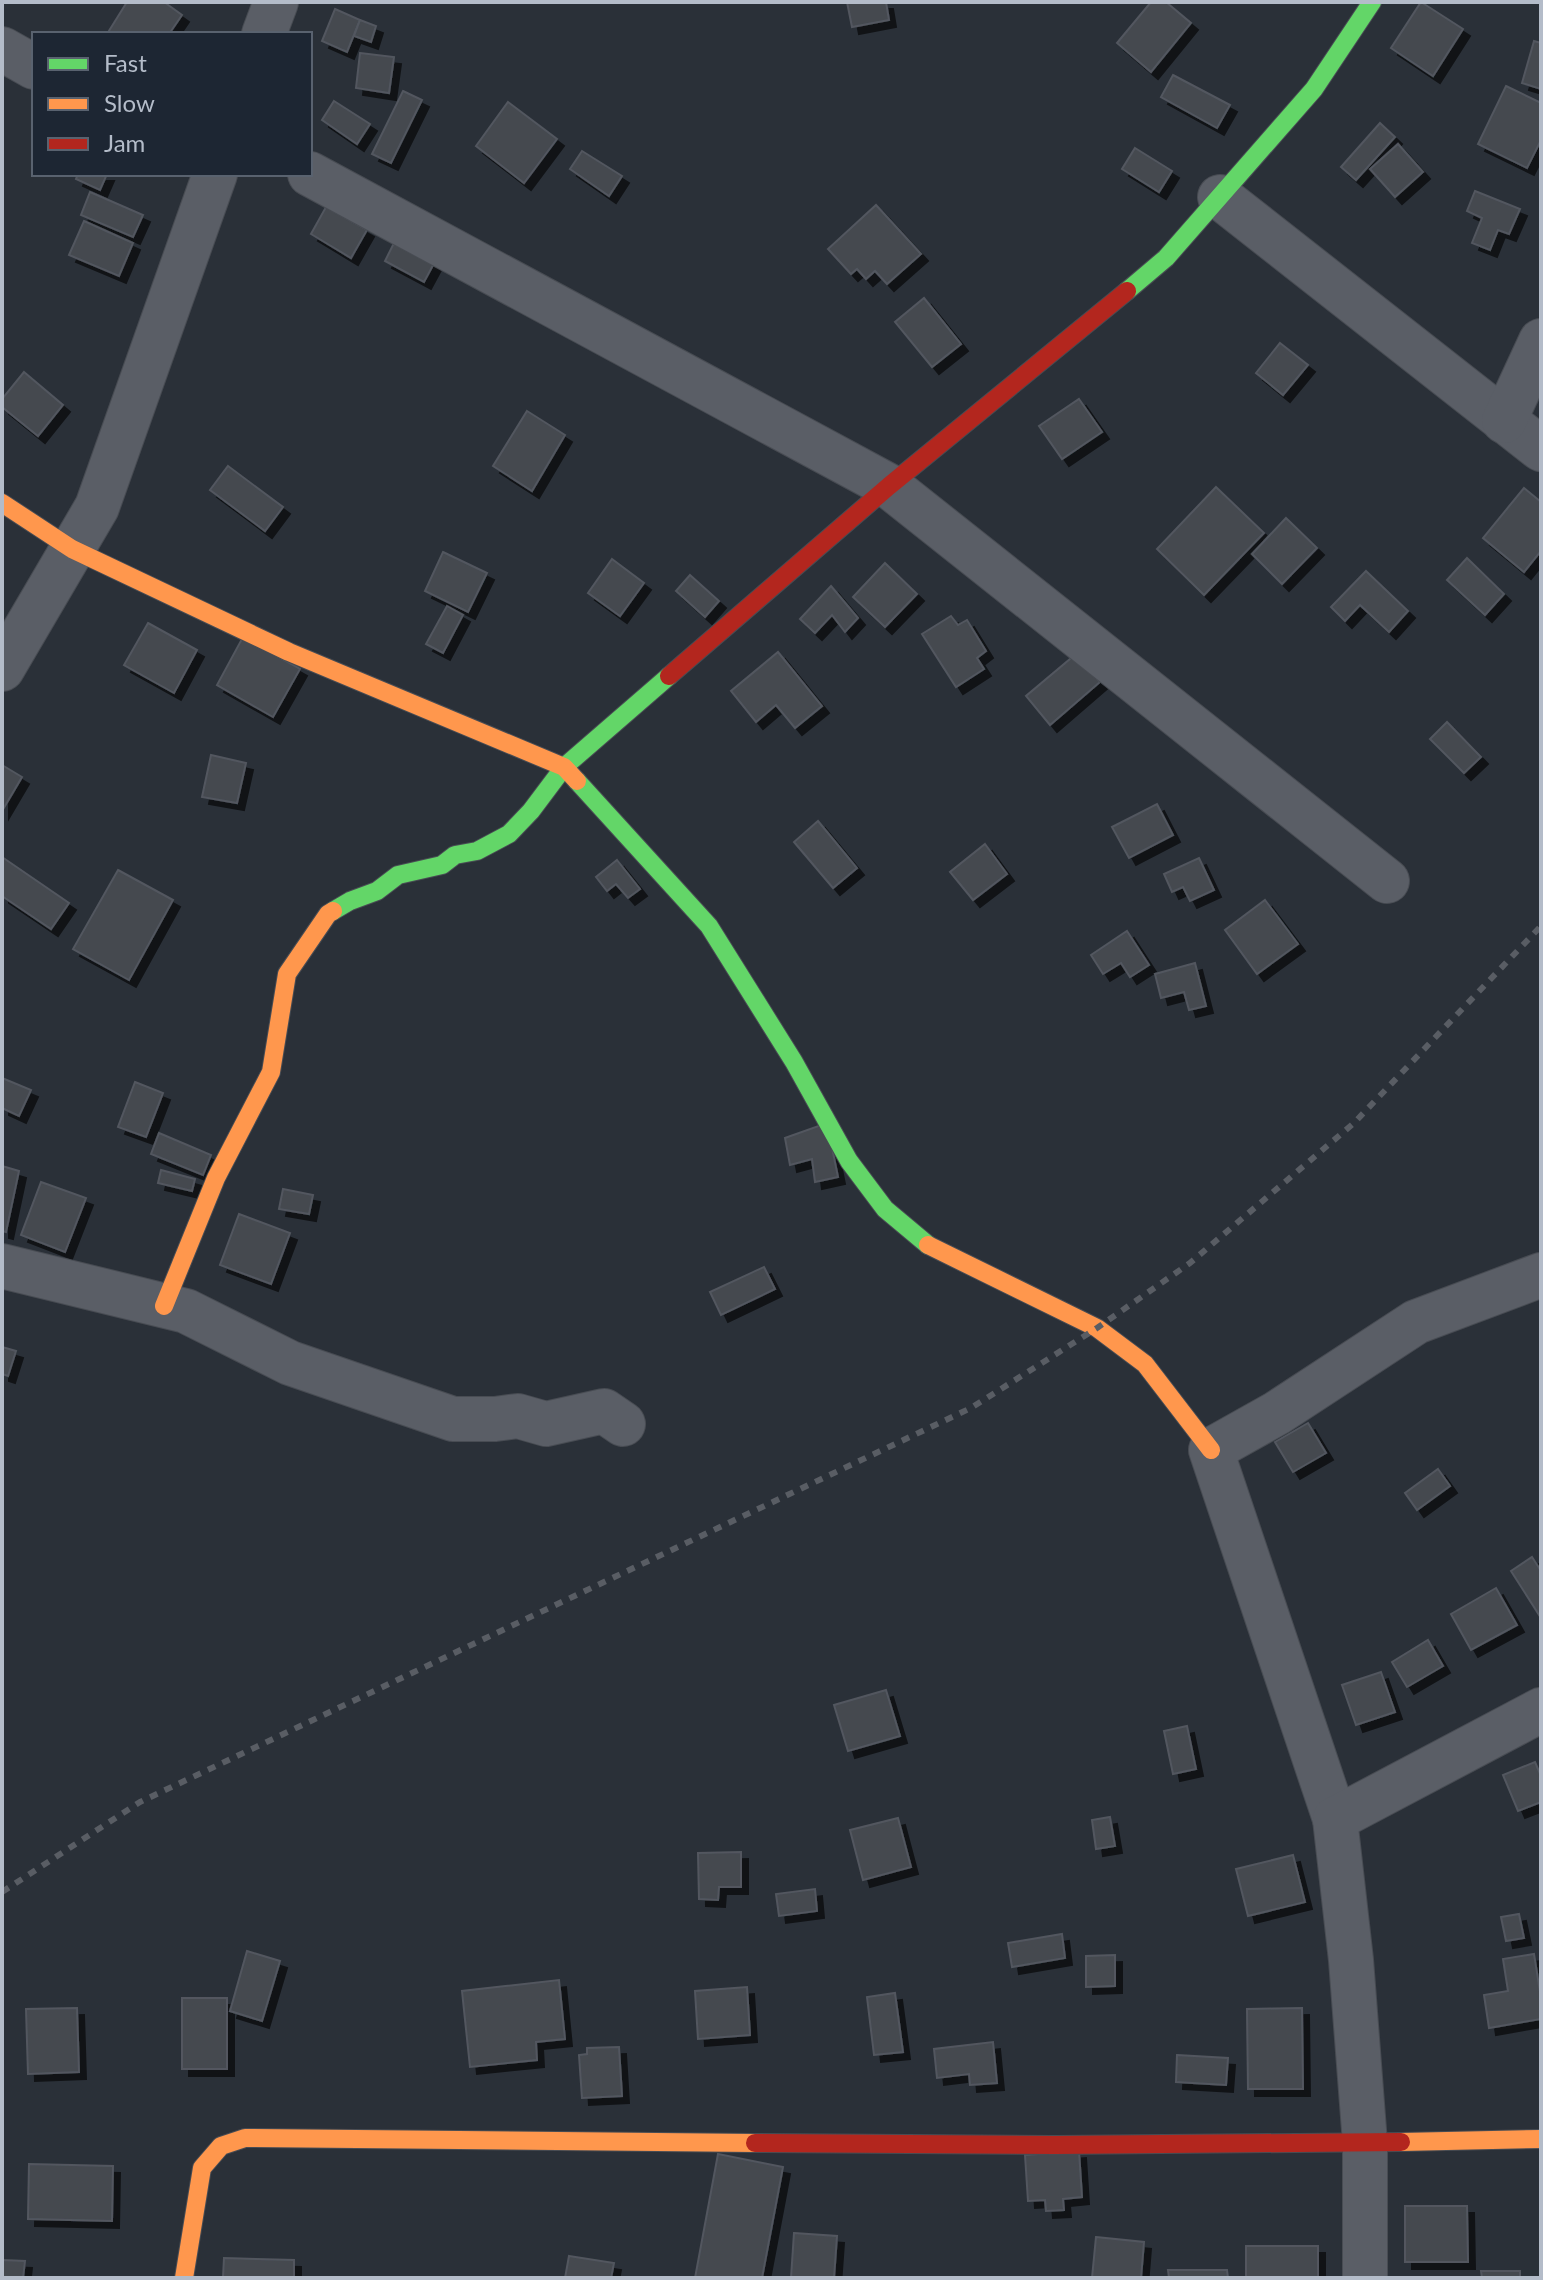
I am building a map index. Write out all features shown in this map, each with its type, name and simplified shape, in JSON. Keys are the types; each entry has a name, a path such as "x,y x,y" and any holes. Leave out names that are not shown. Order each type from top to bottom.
{"street":[{"path":"265,32 276,2"},
{"path":"164,1306 216,1178 271,1072 287,974 328,914 350,901 377,891 398,875 442,865 455,855 477,851 509,834 531,811 564,767 889,486 1166,258 1314,89 1372,2"},
{"path":"2,49 32,66"},
{"path":"312,175 889,486 1387,881"},
{"path":"2,669 97,507 214,176"},
{"path":"1220,197 1541,449"},
{"path":"1504,421 1541,341"},
{"path":"2,503 72,549 289,652 564,767 709,926 794,1062 849,1161 885,1209 927,1245 1097,1328 1145,1364 1211,1450 1335,1819 1351,1960 1365,2143 1365,2278"},
{"path":"2,1266 186,1311 290,1363 453,1419 518,1416 546,1424 604,1411 623,1424"},
{"path":"1211,1450 1277,1413 1416,1322 1541,1275"},
{"path":"1335,1819 1541,1710"},
{"path":"184,2278 202,2168 221,2146 245,2138 1004,2145 1541,2139"}],"building":[{"path":"127,2 164,2 182,15 170,32 108,32"},
{"path":"847,2 886,2 889,20 852,27"},
{"path":"1151,2 1166,2 1191,23 1151,72 1117,43"},
{"path":"1421,2 1463,29 1433,76 1391,48"},
{"path":"335,9 360,20 347,52 322,41"},
{"path":"360,20 376,26 371,42 354,36"},
{"path":"1534,41 1541,43 1541,89 1522,83"},
{"path":"360,53 394,57 389,93 356,88"},
{"path":"1173,75 1230,105 1217,128 1161,97"},
{"path":"1506,86 1541,103 1541,140 1527,168 1478,144"},
{"path":"403,91 422,100 391,163 372,154"},
{"path":"334,101 370,124 357,144 322,120"},
{"path":"508,102 557,139 524,183 476,146"},
{"path":"1380,123 1395,137 1356,180 1341,167"},
{"path":"1398,144 1423,172 1395,197 1370,169"},
{"path":"1135,148 1172,171 1159,192 1122,169"},
{"path":"582,151 622,176 609,196 570,169"},
{"path":"77,176 106,176 100,190 76,179"},
{"path":"1475,191 1520,209 1509,234 1498,230 1490,250 1472,243 1482,218 1467,211"},
{"path":"90,192 143,215 133,237 81,215"},
{"path":"876,205 921,254 887,284 875,271 866,279 857,269 851,274 828,249"},
{"path":"326,207 367,230 351,258 311,234"},
{"path":"84,221 133,243 119,276 69,255"},
{"path":"398,235 438,256 424,282 385,261"},
{"path":"924,298 961,344 932,367 895,322"},
{"path":"1280,343 1308,365 1283,395 1256,373"},
{"path":"24,372 63,405 38,436 2,407 2,399"},
{"path":"1079,399 1102,432 1062,459 1039,426"},
{"path":"527,411 565,435 532,491 493,466"},
{"path":"228,466 283,507 265,531 210,490"},
{"path":"1216,487 1264,533 1204,595 1157,549"},
{"path":"1524,488 1541,502 1541,551 1524,572 1483,538"},
{"path":"1286,518 1317,548 1282,584 1252,554"},
{"path":"443,552 487,573 468,612 425,591"},
{"path":"1467,558 1504,594 1485,615 1447,580"},
{"path":"612,559 644,583 620,616 588,593"},
{"path":"885,563 917,594 885,627 853,597"},
{"path":"1366,571 1408,611 1389,632 1360,605 1345,621 1331,607"},
{"path":"690,575 719,601 705,617 676,591"},
{"path":"831,586 858,618 845,632 832,615 815,633 800,619"},
{"path":"447,606 463,615 443,653 426,644"},
{"path":"951,616 958,625 967,620 986,651 977,658 984,669 956,687 922,634"},
{"path":"148,623 197,650 174,693 124,665"},
{"path":"243,637 300,669 273,717 217,685"},
{"path":"778,652 822,706 795,728 776,705 756,722 731,691"},
{"path":"1076,654 1100,682 1050,725 1026,696"},
{"path":"1447,722 1481,757 1464,773 1430,739"},
{"path":"211,755 246,763 237,803 202,797"},
{"path":"2,765 22,777 2,811"},
{"path":"1157,804 1173,835 1129,858 1112,827"},
{"path":"818,821 857,868 833,888 794,842"},
{"path":"985,844 1007,874 973,900 950,872"},
{"path":"2,857 69,903 51,929 2,896"},
{"path":"1199,858 1214,890 1190,901 1183,887 1172,892 1164,874"},
{"path":"617,860 640,889 628,898 616,884 607,891 596,877"},
{"path":"118,870 173,900 129,980 73,949"},
{"path":"1265,900 1298,944 1257,974 1225,930"},
{"path":"1127,931 1149,965 1130,977 1121,963 1103,974 1091,955"},
{"path":"1195,963 1206,1006 1189,1010 1184,992 1161,998 1155,974"},
{"path":"2,1078 31,1090 19,1116 2,1108"},
{"path":"135,1082 163,1093 146,1137 118,1127"},
{"path":"827,1123 838,1177 815,1182 812,1159 790,1165 785,1138"},
{"path":"159,1133 211,1155 203,1175 151,1154"},
{"path":"2,1166 19,1171 6,1232 2,1231"},
{"path":"161,1170 195,1179 192,1191 158,1183"},
{"path":"41,1182 86,1198 65,1252 21,1235"},
{"path":"283,1189 313,1195 309,1214 279,1209"},
{"path":"239,1214 290,1233 271,1284 220,1265"},
{"path":"764,1267 775,1289 721,1315 710,1292"},
{"path":"2,1347 16,1351 8,1376 2,1374"},
{"path":"1308,1423 1326,1453 1293,1472 1275,1442"},
{"path":"1438,1469 1450,1486 1417,1510 1405,1493"},
{"path":"1532,1557 1541,1571 1541,1618 1511,1571"},
{"path":"1496,1588 1517,1625 1471,1650 1451,1614"},
{"path":"1428,1640 1443,1666 1407,1687 1392,1662"},
{"path":"1381,1672 1395,1712 1356,1725 1342,1685"},
{"path":"886,1690 900,1736 848,1751 834,1705"},
{"path":"1187,1726 1196,1769 1173,1774 1164,1731"},
{"path":"1535,1762 1541,1776 1541,1802 1518,1811 1503,1775"},
{"path":"1110,1817 1115,1846 1096,1849 1092,1820"},
{"path":"898,1818 911,1867 863,1880 850,1830"},
{"path":"741,1852 741,1887 719,1887 718,1900 699,1899 698,1853"},
{"path":"1293,1855 1305,1902 1248,1916 1236,1869"},
{"path":"815,1889 817,1911 779,1916 776,1894"},
{"path":"1519,1914 1524,1938 1506,1941 1501,1917"},
{"path":"1062,1934 1065,1958 1012,1967 1008,1943"},
{"path":"247,1951 280,1961 262,2021 230,2011"},
{"path":"1534,1954 1541,2019 1489,2028 1484,1995 1508,1991 1503,1959"},
{"path":"1115,1955 1115,1986 1086,1987 1086,1956"},
{"path":"559,1980 565,2039 536,2042 537,2060 470,2067 462,1991"},
{"path":"747,1987 750,2035 698,2039 695,1991"},
{"path":"895,1993 903,2052 874,2055 867,1997"},
{"path":"182,1998 227,1998 227,2069 182,2069"},
{"path":"77,2008 79,2072 28,2074 26,2009"},
{"path":"1302,2008 1303,2089 1248,2089 1247,2009"},
{"path":"993,2042 997,2083 970,2085 969,2074 937,2078 934,2049"},
{"path":"619,2047 622,2096 582,2098 579,2055 587,2054 587,2048"},
{"path":"1177,2055 1228,2058 1226,2085 1176,2082"},
{"path":"1079,2151 1082,2197 1063,2199 1064,2210 1046,2211 1045,2200 1028,2201 1025,2155"},
{"path":"718,2154 783,2167 762,2278 695,2278"},
{"path":"29,2164 113,2166 112,2221 28,2219"},
{"path":"1405,2206 1467,2206 1468,2262 1405,2262"},
{"path":"794,2233 837,2236 834,2278 791,2278"},
{"path":"1096,2237 1144,2242 1141,2278 1092,2278"},
{"path":"1246,2246 1318,2246 1318,2278 1246,2278"},
{"path":"569,2256 614,2263 611,2278 565,2278"},
{"path":"224,2258 294,2260 294,2278 223,2278"},
{"path":"2,2260 25,2261 23,2278 2,2278"},
{"path":"1168,2270 1227,2270 1228,2278 1169,2278"},
{"path":"1481,2271 1520,2271 1520,2278 1482,2278"}],"railway":[{"path":"2,1892 140,1802 971,1408 1097,1328 1190,1263 1354,1123 1541,926"}],"traffic: fast":[{"path":"1127,291 1166,258 1314,89 1372,2"},
{"path":"333,911 377,891 398,875 442,865 455,855 477,851 509,834 531,811 564,767 669,676"},
{"path":"577,781 709,926 794,1062 849,1161 885,1209 928,1245"}],"traffic: slow":[{"path":"2,503 72,549 289,652 564,767 577,781"},
{"path":"164,1306 216,1178 271,1072 287,974 333,911"},
{"path":"928,1245 1097,1328 1145,1364 1211,1450"},
{"path":"184,2278 202,2168 221,2146 245,2138 755,2143"},
{"path":"1401,2142 1541,2139"}],"traffic: jam":[{"path":"669,676 889,486 1127,291"},
{"path":"755,2143 1055,2145 1401,2142"}]}
